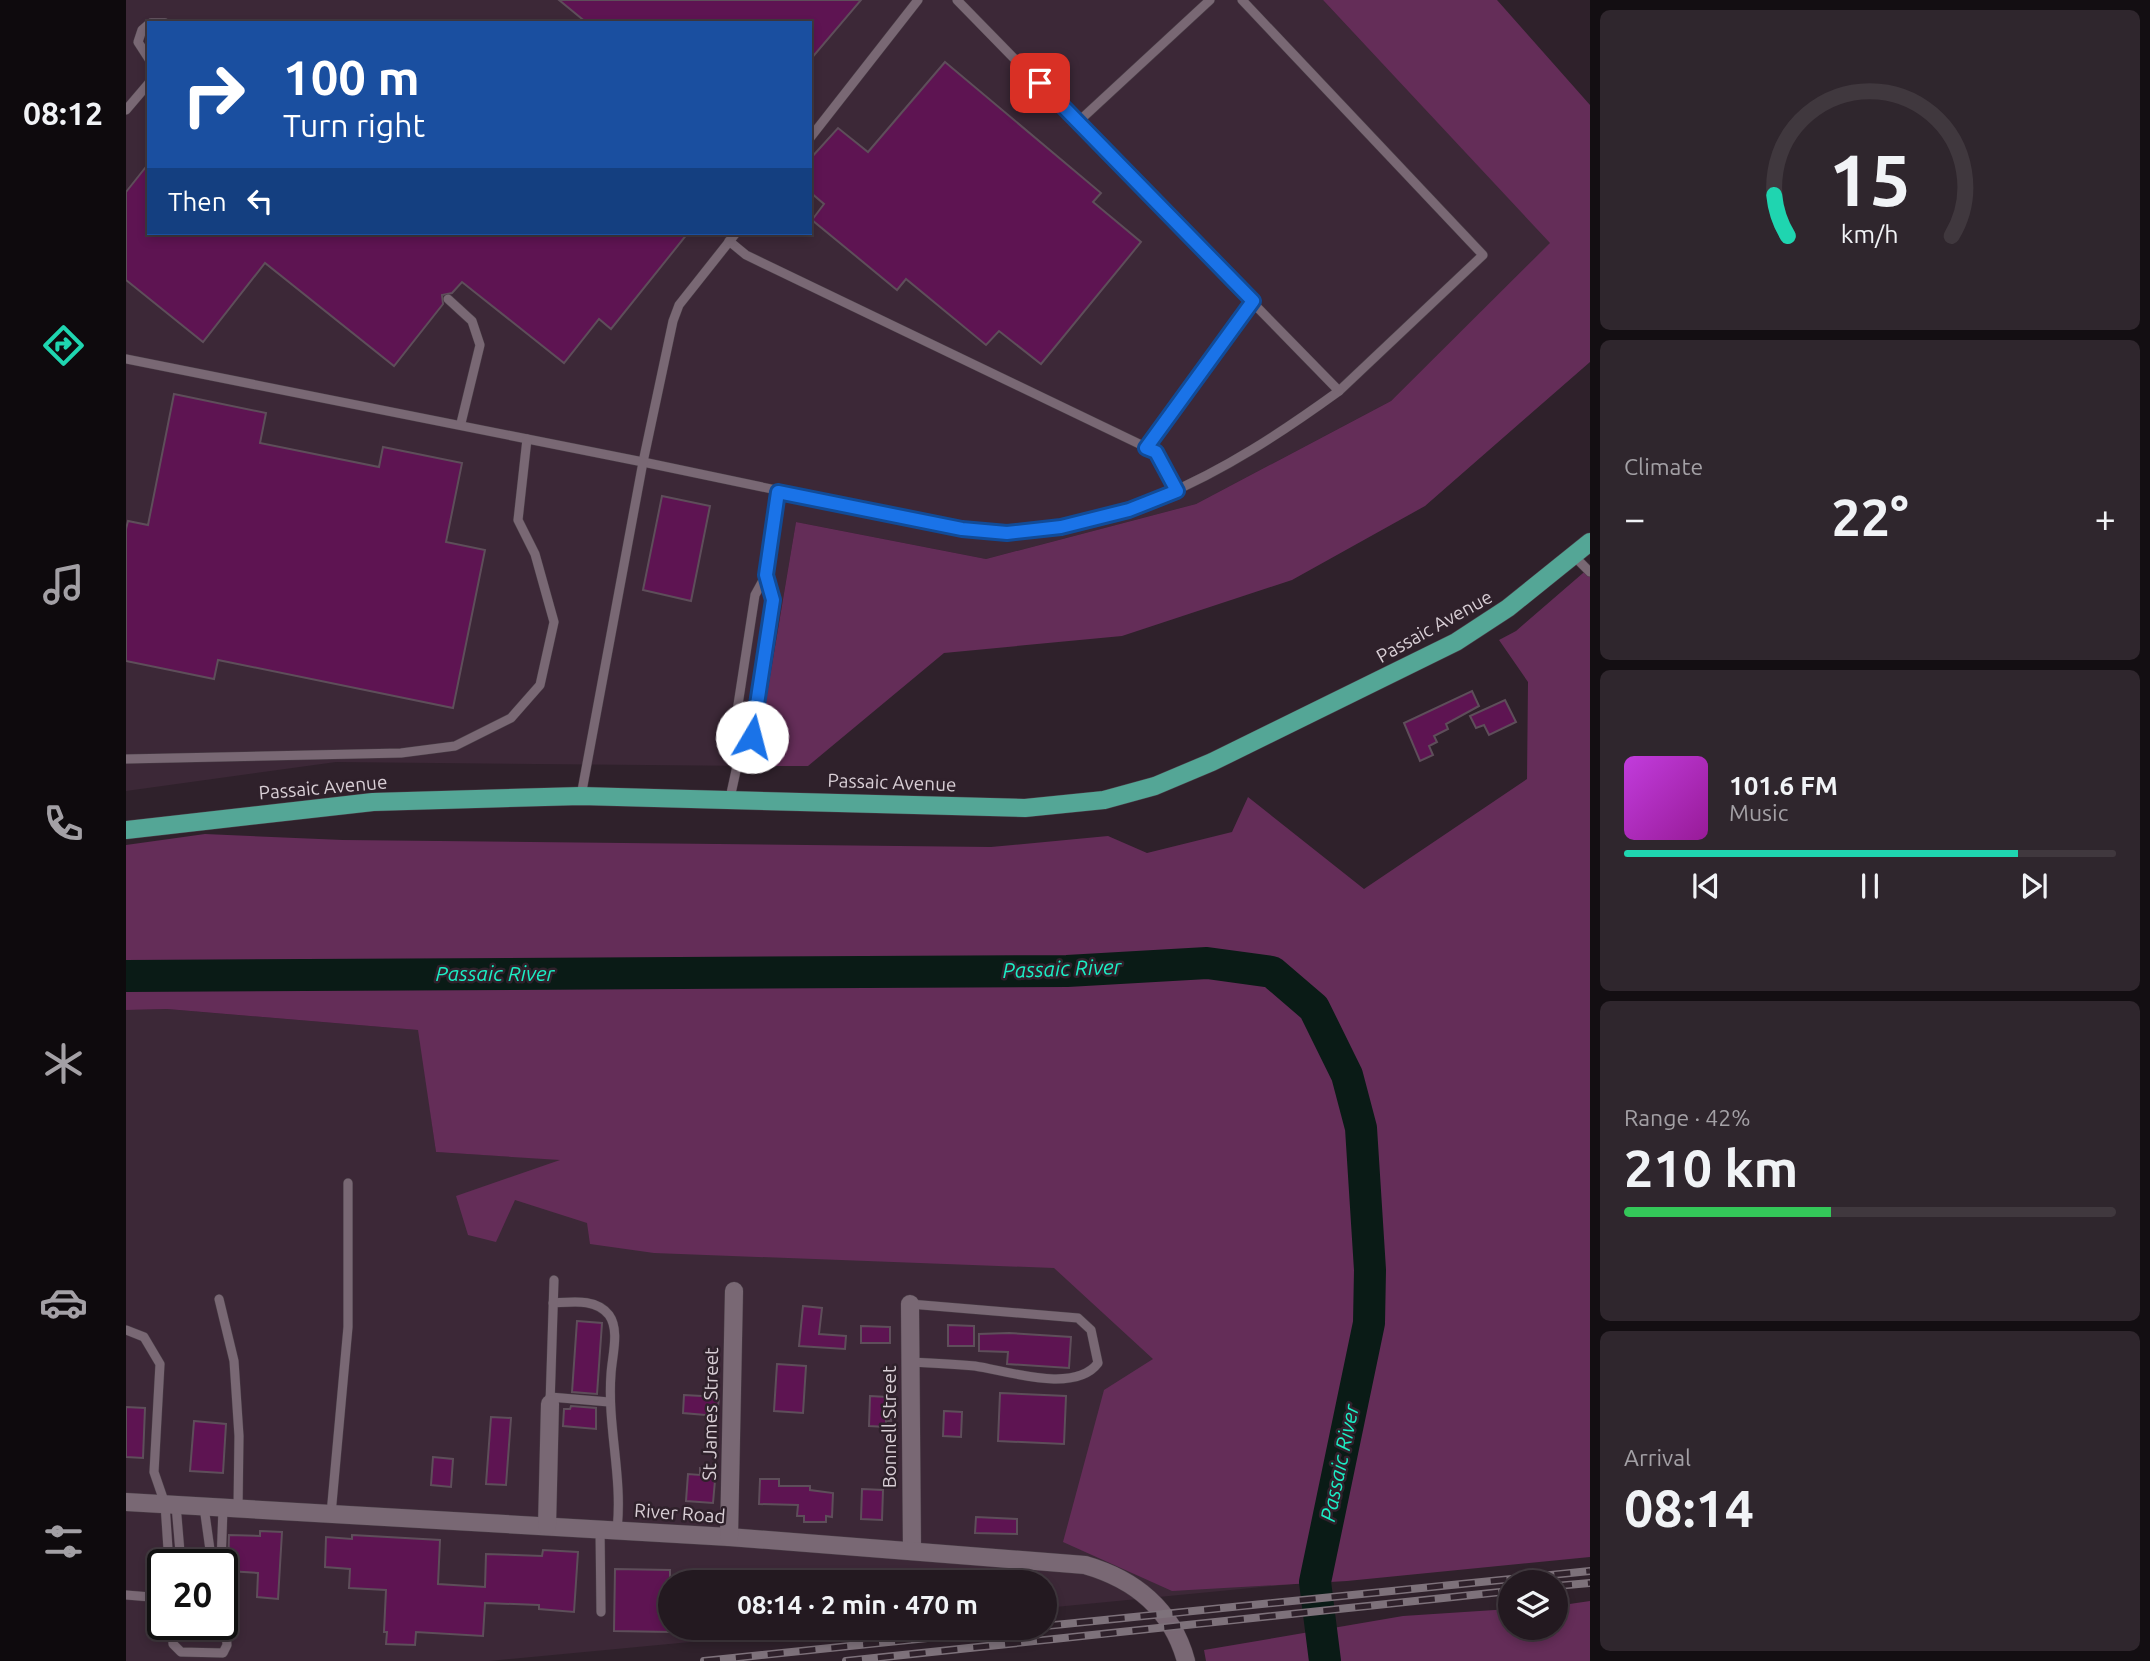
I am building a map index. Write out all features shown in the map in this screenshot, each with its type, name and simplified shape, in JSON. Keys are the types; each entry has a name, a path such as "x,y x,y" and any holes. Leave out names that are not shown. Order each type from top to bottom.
{"main road":[{"name":"Passaic Avenue","path":"126,830 373,802 580,796 1025,808 1093,802 1131,794 1212,762 1456,642 1508,608 1590,542"}],"street":[{"name":"St James Street","path":"729,1537 734,1291"},
{"name":"Bonnell Street","path":"910,1304 912,1551"},
{"path":"547,1526 550,1400"},
{"name":"River Road","path":"126,1502 729,1537 1062,1562 1108,1572 1129,1582 1159,1607 1186,1661"}],"lane":[{"path":"812,135 918,0"},
{"path":"957,0 1339,391"},
{"path":"1079,122 1210,0"},
{"path":"126,359 461,423 962,529 1007,533 1061,527 1129,510 1177,491 1238,459 1339,391 1483,255 1242,0"},
{"path":"147,26 142,30 138,43 147,56"},
{"path":"126,110 147,85"},
{"path":"580,796 643,462 673,321 680,305 734,235"},
{"path":"729,241 746,255 1156,452 1177,491"},
{"path":"448,299 472,321 480,345 461,423"},
{"path":"1146,448 1253,301"},
{"path":"126,759 401,752 455,746 511,718 540,685 554,622 535,554 518,520 527,439"},
{"path":"739,757 733,737 755,595 766,575 778,492"},
{"path":"1574,556 1590,572"},
{"path":"730,798 739,757 752,737 773,600 766,575"},
{"path":"331,1514 348,1327 348,1183"},
{"path":"554,1280 550,1400 609,1402"},
{"path":"219,1298 234,1361 239,1436 223,1549"},
{"path":"553,1303 582,1301 600,1307 609,1316 615,1330 609,1402 617,1457 620,1506 609,1530 601,1612"},
{"path":"910,1304 1078,1318 1091,1330 1098,1363 1091,1373 1064,1379 974,1366 910,1362"},
{"path":"126,1330 144,1337 160,1364 154,1472 171,1505 178,1549"},
{"path":"170,1549 171,1505"},
{"path":"204,1507 210,1549"},
{"path":"126,1595 147,1597"},
{"path":"173,1640 181,1653 222,1653 227,1640"}],"shaded area":[{"path":"126,0 1323,0 1551,243 1391,401 1196,504 986,559 796,522 755,766 336,762 126,791"},
{"path":"1323,0 1497,0 1590,105 1590,362 1425,506 1292,580 1122,636 944,653 808,766 755,766 796,522 986,559 1196,504 1391,401 1550,243"},
{"path":"1590,567 1590,1557 1347,1581 1172,1591 1063,1542 1104,1390 1153,1359 1054,1268 654,1253 590,1244 587,1223 515,1200 496,1242 468,1235 456,1196 560,1160 436,1152 418,1030 167,1009 126,1010 126,845 205,834 343,840 991,847 1108,836 1147,853 1232,832 1248,797 1364,889 1527,779 1528,682 1499,640 1516,631"},
{"path":"167,1009 419,1030 436,1152 1143,1194 1304,1583 1057,1607 1057,1570 658,1570 658,1640 712,1640 489,1661 126,1661 126,1010"},
{"path":"1590,1601 1590,1661 1206,1661 1204,1650 1403,1616 1498,1610 1498,1640 1568,1640 1568,1604"}],"building":[{"path":"559,0 861,0 812,58 812,21 585,21"},
{"path":"945,62 1101,193 1093,202 1141,242 1041,364 999,331 986,345 906,279 897,290 812,220 824,204 812,194 812,157 838,128 868,152"},
{"path":"147,166 147,235 686,235 611,329 599,319 564,363 462,282 452,293 442,295 443,304 394,366 265,263 203,342 126,280 126,192"},
{"path":"174,394 266,413 260,443 379,467 383,447 462,463 446,542 485,550 453,708 218,660 214,679 126,661 126,529 128,521 148,525"},
{"path":"662,496 710,506 691,601 643,590"},
{"path":"1472,691 1479,706 1446,724 1448,729 1434,736 1437,742 1429,746 1433,755 1420,761 1404,723"},
{"path":"1505,700 1516,722 1489,735 1484,725 1476,728 1470,716"},
{"path":"803,1306 822,1308 819,1334 846,1336 845,1349 799,1346"},
{"path":"577,1321 602,1323 597,1394 572,1392"},
{"path":"948,1325 974,1326 974,1346 948,1346"},
{"path":"861,1326 890,1327 890,1343 861,1343"},
{"path":"979,1334 1071,1337 1069,1368 1007,1364 1008,1352 979,1351"},
{"path":"777,1364 806,1366 803,1413 774,1411"},
{"path":"1000,1393 1066,1396 1064,1444 998,1441"},
{"path":"684,1395 719,1397 717,1416 683,1413"},
{"path":"870,1396 887,1397 891,1421 886,1421 886,1427 869,1426"},
{"path":"571,1406 596,1408 596,1429 563,1426 564,1409 570,1409"},
{"path":"126,1407 145,1408 143,1458 126,1457"},
{"path":"944,1411 962,1412 961,1437 943,1436"},
{"path":"491,1417 511,1418 506,1485 486,1484"},
{"path":"194,1421 226,1424 223,1473 190,1471"},
{"path":"433,1457 453,1459 451,1487 431,1485"},
{"path":"700,1468 716,1469 713,1503 686,1501 688,1474 700,1475"},
{"path":"760,1479 779,1479 779,1486 810,1486 810,1490 833,1493 832,1517 826,1516 826,1522 804,1522 804,1516 797,1516 798,1505 759,1504"},
{"path":"862,1489 883,1490 882,1520 861,1519"},
{"path":"976,1517 1017,1519 1017,1534 975,1533"},
{"path":"260,1531 282,1532 278,1599 257,1597 258,1573 238,1572 238,1549 229,1549 229,1535 260,1536"},
{"path":"352,1535 440,1540 438,1584 485,1587 486,1554 542,1556 543,1550 578,1552 574,1612 539,1609 539,1605 485,1603 483,1636 416,1632 415,1645 386,1644 386,1590 349,1588 350,1569 325,1567 326,1537 352,1539"},
{"path":"615,1569 670,1570 658,1570 658,1632 614,1631"}],"waterway":[{"name":"Passaic River","path":"126,976 1067,971 1207,963 1272,972 1314,1008 1347,1075 1361,1128 1370,1270 1369,1323 1315,1582 1325,1661"}],"railway":[{"path":"1057,1625 1590,1571"},
{"path":"1568,1585 1590,1583"},
{"path":"846,1661 1498,1592"},
{"path":"704,1661 909,1640"}],"route":[{"path":"752,737 773,600 766,575 778,492 962,529 1007,533 1061,527 1129,510 1177,491 1156,452 1146,448 1253,301 1040,83"}]}
